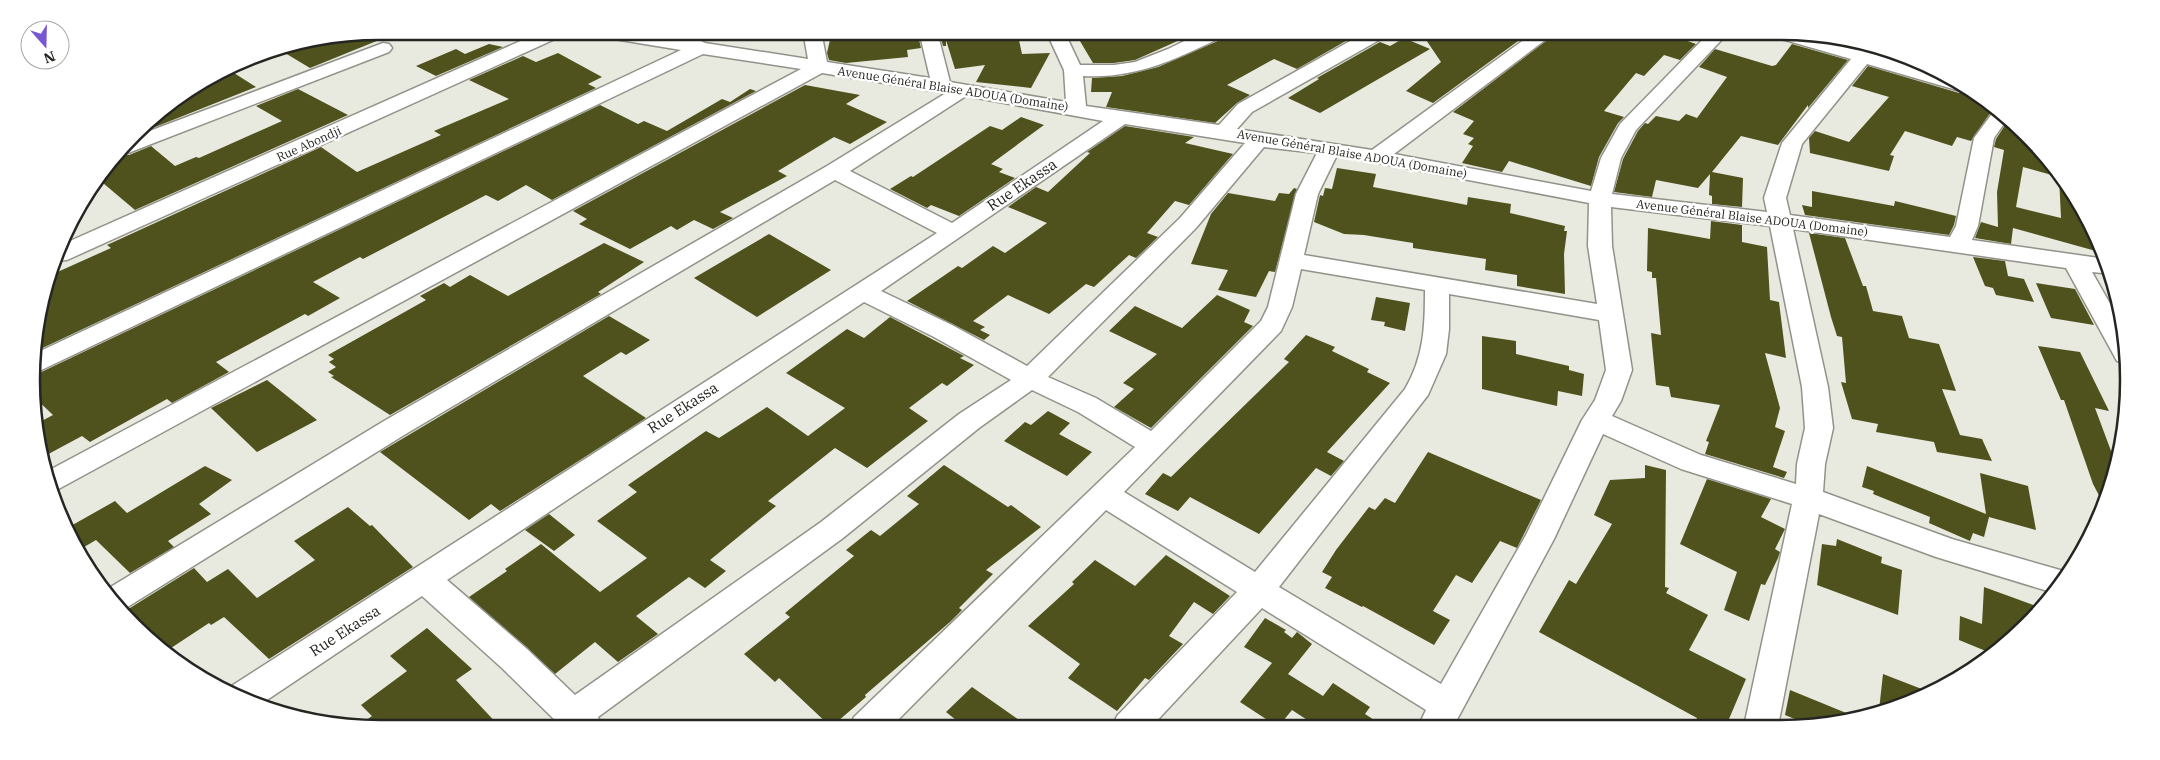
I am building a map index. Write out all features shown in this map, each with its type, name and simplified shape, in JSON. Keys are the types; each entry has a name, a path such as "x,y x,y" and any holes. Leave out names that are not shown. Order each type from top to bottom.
{"street":[{"name":"Rue Abondji","path":"65,252 538,40"},
{"name":"Avenue Général Blaise ADOUA (Domaine)","path":"696,40 819,67 1121,118 1224,132 1258,140 1330,148 1600,199 1779,220 2100,266"},
{"path":"41,361 696,40"},
{"path":"55,480 819,67 814,40"},
{"path":"118,597 394,428 836,171 952,88 932,40"},
{"path":"1059,40 1073,70 1076,110"},
{"path":"1073,70 1107,72 1129,69 1154,61 1189,40"},
{"path":"1224,132 1246,108 1366,40"},
{"path":"1376,157 1536,40"},
{"path":"1104,494 1258,591 1357,648 1441,716 1540,540 1596,420 1608,402 1620,370 1600,246 1600,199 1611,158 1627,128 1646,106 1669,86 1712,40"},
{"path":"137,143 383,48"},
{"path":"1762,720 1807,498 1819,428 1815,387 1775,198 1792,143 1868,52"},
{"path":"1885,57 1911,66"},
{"name":"Rue Ekassa","path":"249,693 953,232 1121,118"},
{"path":"1958,245 1967,226 1984,138 1997,119"},
{"path":"583,720 832,530 969,421 1030,379 1188,223 1258,140"},
{"path":"874,720 1154,445 1272,325 1280,307 1307,194 1330,148"},
{"path":"836,171 953,232"},
{"path":"1291,260 1611,314"},
{"path":"2075,262 2117,339"},
{"path":"1136,720 1258,591 1415,395 1428,375 1433,360 1437,339 1436,285"},
{"path":"862,291 943,331 1030,379 1087,405 1154,445"},
{"path":"1596,420 1692,462 1807,498 1947,550 2055,581"},
{"path":"424,579 516,659 578,720"}],"building":[{"path":"379,40 310,68 286,54 336,43"},
{"path":"830,40 919,40 921,48 907,50 908,57 846,63 829,60 827,53"},
{"path":"941,40 946,40 946,46 943,46"},
{"path":"946,40 1019,40 1022,54 1050,53 1031,88 976,82 985,65 955,69"},
{"path":"1079,40 1180,40 1135,60 1093,63"},
{"path":"1220,40 1348,40 1297,69 1274,59 1227,85 1250,95 1237,103 1215,123 1106,107 1112,92 1091,92 1092,78 1122,76 1158,67"},
{"path":"1400,40 1409,40 1430,49 1320,113 1288,98 1319,79 1317,78 1380,42 1390,46"},
{"path":"1426,40 1520,40 1433,103 1406,91 1441,62"},
{"path":"1547,40 1685,40 1696,44 1680,60 1664,55 1644,76 1636,73 1604,111 1624,117 1618,123 1599,157 1591,186 1509,161 1502,172 1462,163 1473,146 1468,144 1474,138 1463,134 1474,121 1453,112"},
{"path":"489,44 503,47 436,76 416,66 456,49 465,54"},
{"path":"1792,44 1848,60 1808,108 1808,105 1778,145 1741,136 1712,172 1743,178 1742,207 1712,204 1712,196 1709,195 1710,174 1698,188 1656,180 1652,197 1614,192 1623,159 1638,131 1645,123 1648,124 1656,116 1679,121 1686,114 1697,118 1727,77 1699,67 1715,49 1772,66 1776,65"},
{"path":"558,53 602,77 588,84 596,88 42,348 47,314 58,272 111,248 107,245 321,147 357,172 441,135 434,131 509,99 469,80 523,56 536,62"},
{"path":"1868,66 1962,93 1990,113 1971,141 1957,137 1952,146 1905,131 1890,155 1894,156 1889,171 1810,153 1809,138 1815,131 1849,142 1889,97 1852,86"},
{"path":"234,73 256,87 152,128 191,97"},
{"path":"805,85 860,95 846,104 887,122 850,144 834,137 778,171 787,176 720,212 733,218 713,229 694,220 677,230 671,226 630,249 579,224 587,219 573,211"},
{"path":"298,89 348,115 135,210 103,183 125,155 151,146 175,166 196,157 199,158 282,121 256,106"},
{"path":"750,89 756,91 552,200 526,185 498,201 486,195 363,259 360,257 313,282 340,298 308,316 305,314 216,362 229,372 172,403 167,399 90,442 82,436 49,454 43,420 53,415 41,404 40,372 600,105 638,124 644,121 667,131 722,99 730,102"},
{"path":"1021,117 1044,125 991,164 1003,169 999,172 1015,178 959,216 931,205 927,208 890,189 911,176 913,177 990,126 1002,130"},
{"path":"2005,125 2036,156 2051,175 2023,167 2016,207 2061,218 2059,186 2085,230 2094,251 2013,228 2011,244 1975,238 1981,222 1998,227 1997,192 2004,150 1994,147 1996,139"},
{"path":"1125,126 1194,137 1185,143 1233,154 1189,205 1175,201 1147,233 1158,237 1136,258 1129,255 1094,287 1086,284 1049,314 1008,295 973,321 985,327 980,330 990,335 984,340 907,301 958,266 962,268 993,246 1005,253 1047,223 1008,207 1036,187 1048,192 1090,153 1087,152"},
{"path":"1337,168 1376,174 1373,187 1467,205 1468,197 1511,204 1510,213 1565,226 1564,231 1567,231 1564,254 1565,294 1517,286 1517,275 1485,270 1486,259 1413,248 1413,243 1364,235 1344,234 1314,222 1320,195 1323,196 1325,188 1332,189"},
{"path":"1294,188 1297,189 1275,272 1269,271 1256,297 1218,290 1228,270 1191,264 1211,214 1228,193 1275,201 1279,193 1289,194"},
{"path":"1812,191 1894,206 1895,201 1956,216 1949,235 1805,215 1802,205 1812,207"},
{"path":"1711,221 1742,225 1742,242 1767,247 1770,300 1779,302 1786,358 1765,353 1780,408 1775,427 1785,431 1773,467 1787,472 1784,478 1705,454 1709,442 1706,441 1720,405 1671,397 1669,387 1656,385 1651,333 1661,335 1656,278 1652,278 1652,272 1647,271 1648,228 1710,239"},
{"path":"1809,233 1845,238 1863,286 1866,286 1873,311 1902,316 1909,338 1939,344 1956,391 1942,389 1960,435 1982,439 1992,461 1937,452 1934,442 1876,432 1878,424 1852,419 1841,382 1846,383 1842,337 1837,336"},
{"path":"769,234 831,270 757,317 694,278"},
{"path":"604,243 644,262 598,292 601,294 390,415 331,377 334,376 328,372 336,367 329,362 334,359 328,355 426,300 420,296 444,283 450,287 470,275 508,296"},
{"path":"1973,257 2005,261 2008,276 2024,279 2034,302 1996,295 1993,288 1985,286"},
{"path":"2036,283 2075,289 2094,325 2051,318"},
{"path":"1217,295 1250,310 1244,322 1253,326 1151,428 1114,407 1134,389 1123,383 1157,354 1109,331 1135,306 1182,328"},
{"path":"1376,297 1410,303 1405,331 1384,326 1385,322 1371,320"},
{"path":"609,316 650,340 626,355 621,352 583,376 646,418 500,511 491,504 469,520 380,452"},
{"path":"890,317 964,356 960,358 974,365 947,386 942,383 909,408 928,421 867,468 835,448 768,501 776,506 710,560 726,571 705,588 689,577 636,616 658,634 618,662 595,642 555,674 469,597 507,571 505,569 541,544 600,592 647,558 597,521 637,492 628,485 706,431 719,438 767,407 808,436 845,408 786,373 847,329 864,338"},
{"path":"1306,335 1335,347 1332,351 1369,369 1367,372 1390,383 1327,452 1344,461 1331,476 1316,468 1259,534 1190,497 1178,511 1145,494 1163,473 1171,477 1289,362 1284,359"},
{"path":"1482,336 1516,341 1516,354 1569,366 1569,370 1584,374 1582,396 1558,391 1557,406 1482,389"},
{"path":"2038,346 2080,352 2109,411 2095,408 2112,452 2099,496 2093,484 2064,400 2061,400"},
{"path":"267,380 317,420 257,452 211,408"},
{"path":"1048,411 1070,423 1059,434 1092,452 1067,476 1004,441 1025,422 1031,425"},
{"path":"1428,452 1541,500 1517,548 1500,541 1472,583 1456,575 1433,611 1450,620 1434,645 1363,606 1325,588 1332,577 1322,572 1336,550 1369,507 1375,510 1385,498 1395,503"},
{"path":"944,465 1008,507 1011,505 1041,527 986,570 993,574 959,608 962,610 865,695 866,697 839,720 824,720 779,678 775,682 744,654 790,617 785,613 854,556 846,550 871,530 880,536 919,504 907,496"},
{"path":"1645,465 1666,470 1665,587 1669,588 1666,593 1708,615 1689,650 1746,679 1729,720 1696,720 1697,718 1539,632 1569,580 1576,584 1612,524 1594,515 1610,480 1645,478"},
{"path":"205,466 232,480 199,504 211,514 168,541 174,547 130,573 96,540 84,547 73,525 115,501 127,513"},
{"path":"1867,466 1986,514 1980,473 2028,486 2036,530 1989,517 1984,537 1973,533 1970,541 1929,523 1930,517 1873,494 1874,491 1862,487"},
{"path":"1707,479 1771,499 1761,517 1785,529 1775,549 1780,552 1778,558 1765,585 1761,584 1749,621 1724,610 1737,572 1680,544"},
{"path":"348,507 370,526 372,525 413,567 269,659 224,617 211,625 209,623 171,648 129,609 194,568 207,582 228,569 257,598 315,560 294,541"},
{"path":"549,514 575,535 554,551 525,530"},
{"path":"1837,539 1882,557 1881,563 1902,570 1898,615 1817,585 1822,544 1836,546"},
{"path":"1166,555 1230,596 1213,614 1194,602 1169,636 1183,644 1149,680 1145,678 1117,711 1068,678 1080,664 1028,626 1074,584 1072,582 1095,560 1135,586"},
{"path":"1984,587 2035,605 2004,636 1986,651 1959,640 1960,616 1982,624"},
{"path":"1265,618 1286,630 1284,632 1292,638 1297,632 1312,644 1288,674 1323,696 1333,683 1370,707 1365,714 1374,720 1307,720 1292,710 1284,720 1267,720 1240,702 1272,663 1244,647"},
{"path":"427,628 472,669 456,680 494,720 367,719 372,716 361,705 407,671 390,656"},
{"path":"1883,674 1921,689 1889,702 1880,705"},
{"path":"972,687 1019,720 956,720 946,712"},
{"path":"1790,690 1846,713 1796,719 1785,715"}]}
